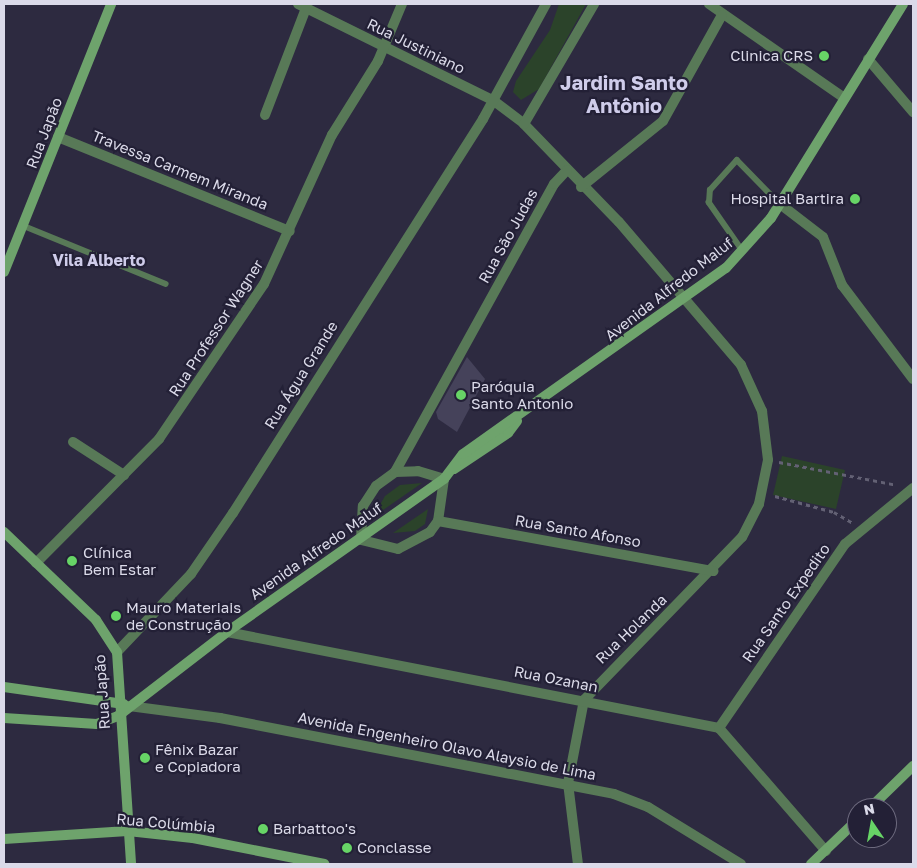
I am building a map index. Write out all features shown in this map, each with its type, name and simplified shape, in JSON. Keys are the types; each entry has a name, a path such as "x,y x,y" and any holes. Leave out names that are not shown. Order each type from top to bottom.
{"main road":[{"name":"Rua Japão","path":"4,272 24,226 110,4"},
{"name":"Avenida Alfredo Maluf","path":"124,705 361,540 445,476 508,433 520,418 682,301 743,252 780,204 903,4"},
{"name":"Rua Japão","path":"4,532 96,620 117,652 124,705 118,716 131,864"},
{"name":"Avenida Engenheiro Olavo Alaysio de Lima","path":"4,687 124,705"},
{"path":"4,718 97,724 118,716"},
{"path":"880,798 913,766"},
{"path":"811,864 847,830"},
{"name":"Rua Colúmbia","path":"4,839 128,831 243,846 324,864"}],"street":[{"name":"Rua Professor Wagner","path":"36,563 124,475 174,419 264,284 290,232 332,135 383,48 402,4"},
{"name":"Rua Água Grande","path":"117,652 191,574 494,101 546,4"},
{"path":"524,124 594,4"},
{"path":"709,4 722,15 844,98"},
{"name":"Rua Justiniano","path":"302,6 383,48 494,101 524,124 567,170"},
{"path":"265,115 302,6"},
{"path":"581,187 663,121 722,15"},
{"path":"868,60 913,112"},
{"name":"Travessa Carmem Miranda","path":"58,137 290,232"},
{"path":"567,170 581,187 618,222 682,301"},
{"name":"Rua São Judas","path":"395,472 554,184 567,170"},
{"path":"780,204 823,237 842,285 913,378"},
{"name":"Rua Holanda","path":"584,700 713,571 752,521 768,460 766,425 750,379 682,301"},
{"path":"73,442 124,475"},
{"path":"418,471 445,476 438,521 421,539 405,548 390,550 361,540 363,506 376,486 395,472 418,471"},
{"name":"Rua Santo Expedito","path":"719,728 845,544 913,488"},
{"name":"Rua Santo Afonso","path":"438,521 713,571"},
{"name":"Rua Ozanan","path":"227,632 584,700 719,728"},
{"path":"578,864 568,783 584,700"},
{"name":"Avenida Engenheiro Olavo Alaysio de Lima","path":"124,705 220,718 568,783 648,807 741,864"},
{"path":"719,728 826,850"}],"lane":[{"path":"743,252 709,203 710,190 737,160 780,204"},
{"path":"24,226 166,284"}],"path":[{"path":"768,460 913,488"},
{"path":"775,496 834,512 853,523"}],"green space":[{"path":"559,4 586,4 539,89 521,100 513,92 516,81 550,30"},
{"path":"782,456 845,470 836,509 773,495"},
{"path":"422,483 373,517 385,496 400,485"},
{"path":"428,509 425,524 415,531 393,533"}],"building":[{"name":"Paróquia Santo Antonio","path":"467,357 485,379 457,432 438,419 436,412"}],"place":[{"name":"Clinica CRS","path":"824,56"},
{"name":"Hospital Bartira","path":"855,199"},
{"name":"Paróquia Santo Antonio","path":"461,395"},
{"name":"Clínica Bem Estar","path":"72,561"},
{"name":"Mauro Materiais de Construção","path":"116,616"},
{"name":"Fênix Bazar e Copiadora","path":"145,758"},
{"name":"Barbattoo's","path":"263,829"},
{"name":"Conclasse","path":"347,848"}],"district":[{"name":"Jardim Santo Antônio","path":"624,94"},
{"name":"Vila Alberto","path":"99,260"}]}
